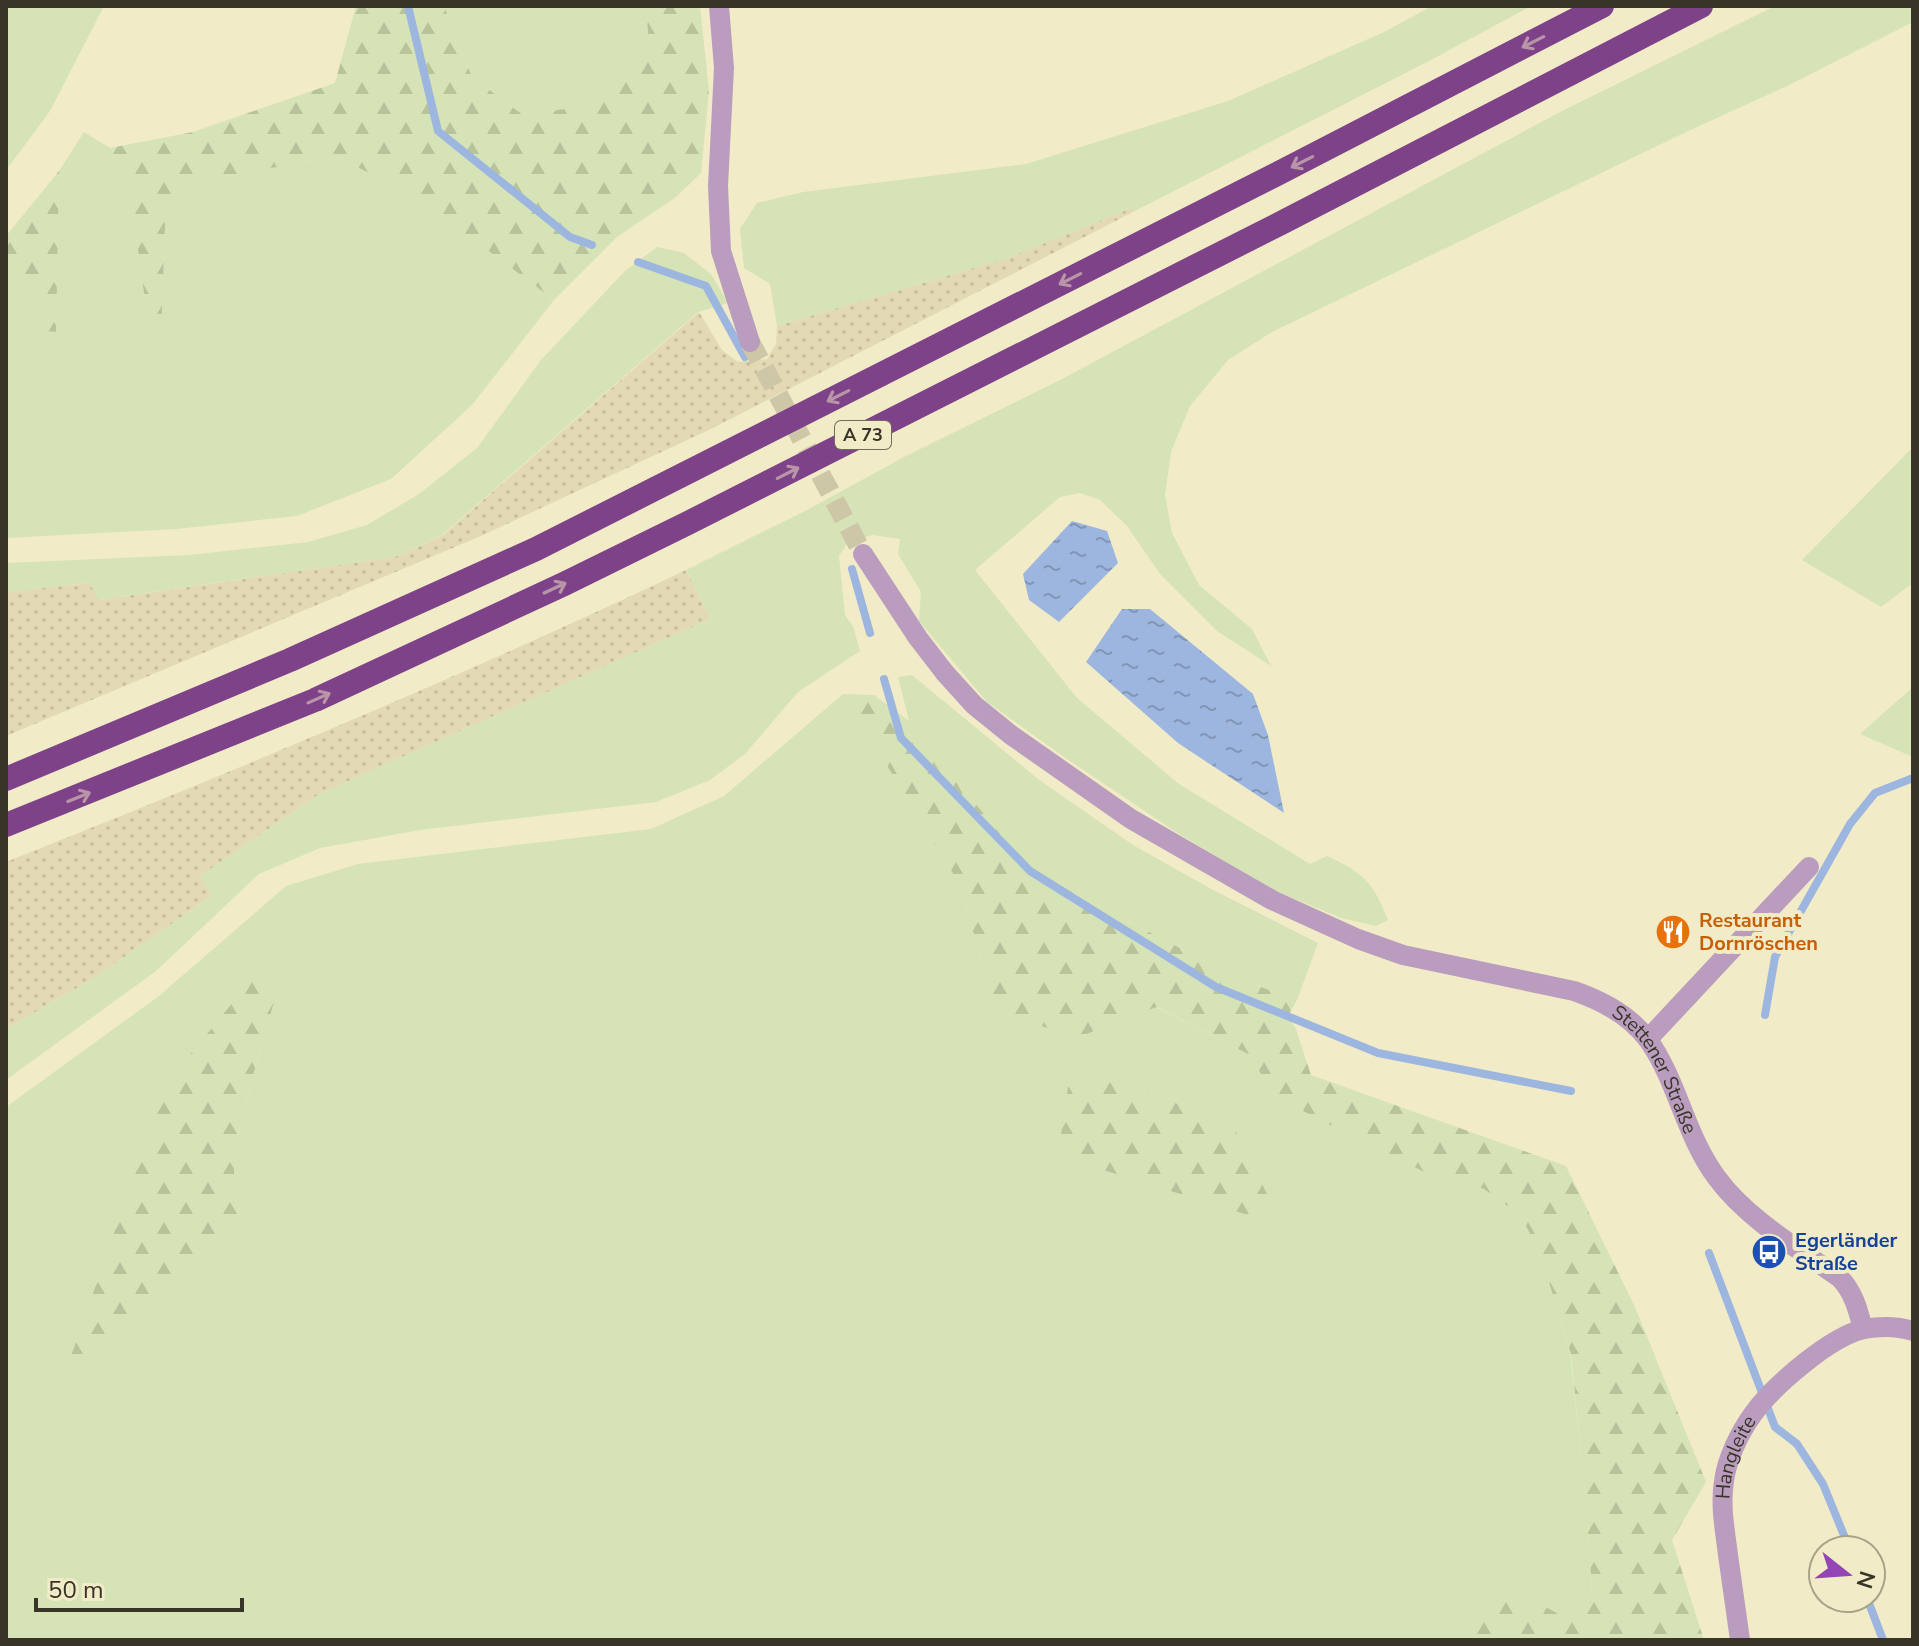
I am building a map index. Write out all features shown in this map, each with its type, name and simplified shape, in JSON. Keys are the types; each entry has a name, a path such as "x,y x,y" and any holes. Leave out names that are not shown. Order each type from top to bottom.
{"highway":[{"name":"A 73","path":"6,779 290,660 536,549 1292,167 1602,6"},
{"name":"A 73","path":"6,825 315,700 564,584 1299,214 1701,6"}],"street":[{"path":"719,6 724,68 718,186 721,251 750,342"},
{"name":"Stettener Straße","path":"863,554 918,638 974,705 1011,735 1131,819 1272,900 1358,939 1403,955 1574,991 1600,1000 1624,1016 1648,1039 1663,1065 1687,1125 1717,1179 1752,1215 1849,1287 1863,1329"},
{"path":"1648,1039 1809,867"},
{"path":"1863,1329 1892,1326 1913,1331"},
{"name":"Hangleite","path":"1740,1640 1723,1517 1723,1482 1731,1457 1754,1413 1774,1391 1827,1346 1863,1329"}],"green space":[{"path":"6,6 104,6 50,111 7,169"},
{"path":"356,6 444,6 472,77 523,115 585,106 650,56 646,6 700,6 709,91 701,173 676,197 617,237 554,300 415,196 335,156 191,183 166,199 161,335 147,315 128,177 110,148 193,132 335,83"},
{"path":"444,6 646,6 651,56 585,106 523,115 472,77"},
{"path":"1432,6 1531,6 1133,212 1130,209 1008,258 777,326 770,284 744,268 740,229 757,203 803,192 1026,164 1228,101 1384,32"},
{"path":"1775,6 1913,6 1913,22 1787,86 1272,332 1228,360 1190,406 1171,452 1165,495 1172,533 1199,585 1252,629 1271,666 1217,631 1160,574 1127,526 1100,500 1080,493 1060,497 975,570 1077,698 1179,784 1310,864 1327,856 1359,874 1372,888 1388,920 1376,926 1341,918 1271,889 1176,832 987,702 919,621 921,592 898,554 900,539 873,535 849,541 839,556 845,615 853,626 860,651 798,692 745,754 710,780 656,802 420,830 320,848 259,874 156,971 6,1080 6,1029 94,978 211,896 200,876 319,794 710,619 686,570 1062,379 1562,111"},
{"path":"84,132 110,148 128,177 147,314 160,334 166,199 191,183 335,156 415,196 554,300 472,405 391,479 297,516 176,529 6,538 6,256 34,295 44,331 55,332 59,171"},
{"path":"59,171 56,332 44,331 34,295 6,256 6,236"},
{"path":"657,247 684,253 711,274 728,303 698,312 441,536 395,557 98,600 88,583 6,592 6,563 189,555 308,542 367,525 419,494 477,448 541,360 625,271"},
{"path":"1913,447 1913,583 1881,607 1802,560"},
{"path":"912,675 1038,779 1133,845 1318,943 1297,1000 1242,980 1029,870 909,721 898,677"},
{"path":"1913,687 1913,757 1860,734"},
{"path":"843,694 960,885 995,1010 1076,1038 1156,1007 1248,1054 1277,1098 1424,1172 1484,1189 1520,1215 1540,1253 1570,1351 1592,1591 1577,1624 1503,1587 1450,1640 6,1640 6,1107 159,996 286,886 358,864 651,829 724,796","holes":["274,977 274,1002 234,1153 234,1196 241,1213 62,1383"]},
{"path":"843,694 874,695 909,721 1029,870 1242,980 1297,1000 1288,1016 1296,1029 1311,1075 1566,1166 1635,1307 1706,1482 1672,1540 1704,1640 1450,1640 1503,1586 1577,1623 1592,1590 1571,1354 1540,1253 1520,1215 1484,1189 1424,1172 1277,1098 1248,1054 1157,1007 1076,1038 995,1010 960,885"},
{"path":"274,977 274,1002 234,1153 234,1196 241,1213 61,1385 166,1084 252,979"},
{"path":"1114,1082 1231,1122 1283,1226 1058,1156 1068,1087"}],"sand":[{"path":"1132,208 1133,212 711,429 481,536 6,736 6,592 89,583 99,600 395,557 442,536 699,312 722,350 738,362 767,359 776,344 777,326 1008,258"},
{"path":"686,570 710,619 319,794 200,876 211,896 94,978 6,1029 6,862 348,722"}],"water":[{"path":"1072,521 1107,531 1118,563 1059,622 1029,600 1023,574"},
{"path":"1122,609 1150,609 1253,694 1268,735 1284,813 1178,743 1086,662"}],"waterway":[{"path":"408,6 438,131 570,237 592,245"},
{"path":"638,262 706,286 745,357"},
{"path":"852,569 870,633"},
{"path":"884,679 901,738 1030,871 1216,987 1378,1053 1571,1091"},
{"path":"1765,1015 1775,957 1850,824 1875,793 1913,778"},
{"path":"1709,1253 1775,1427 1797,1444 1823,1484 1843,1534"},
{"path":"1873,1614 1883,1640"}],"tunnel":[{"path":"750,342 863,554"}],"place":[{"name":"Restaurant Dornröschen","path":"1673,932"},
{"name":"Egerländer Straße","path":"1769,1252"}]}
